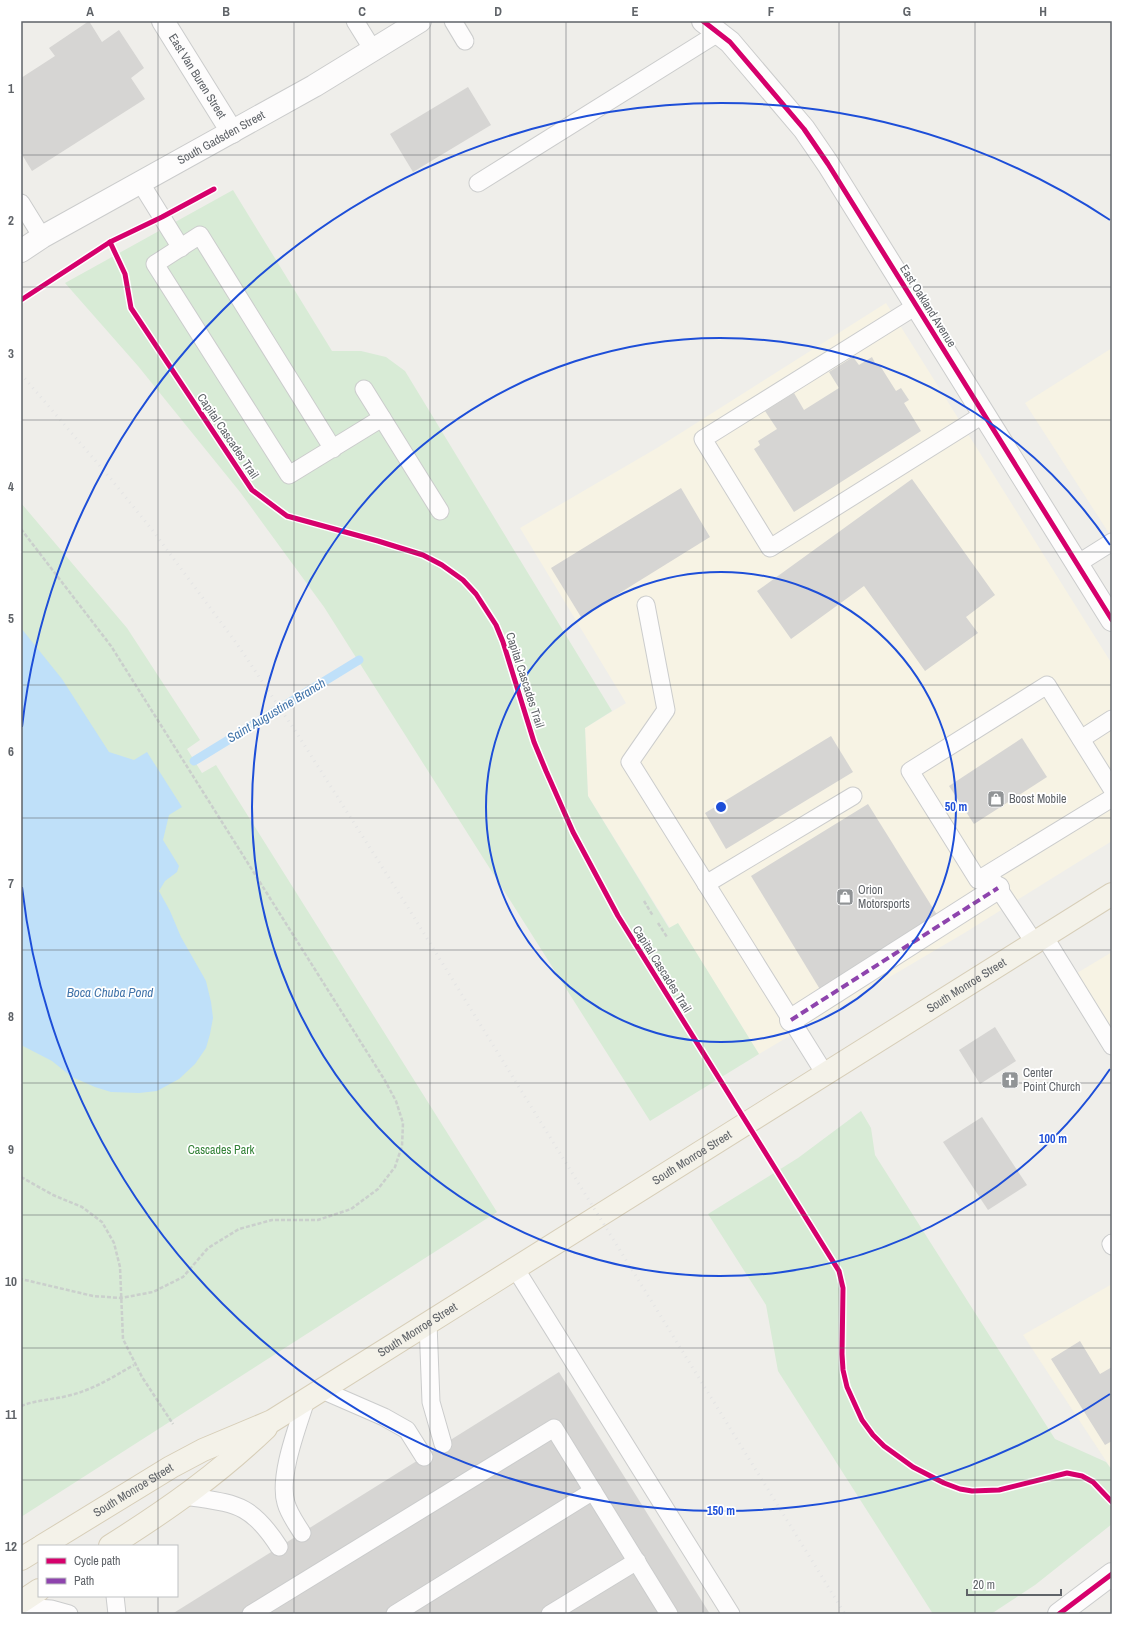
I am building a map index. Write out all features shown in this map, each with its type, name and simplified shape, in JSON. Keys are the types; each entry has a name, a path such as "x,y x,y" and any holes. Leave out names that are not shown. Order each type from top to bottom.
{"main road":[{"name":"South Monroe Street","path":"44,1545 171,1467 216,1444 272,1421 1112,894"},
{"name":"South Monroe Street","path":"113,1545 134,1537 213,1476 272,1421"},
{"path":"21,1559 38,1549"},
{"path":"21,1602 38,1591"}],"street":[{"name":"East Van Buren Street","path":"163,21 232,132"},
{"name":"South Gadsden Street","path":"21,250 140,182 314,86 420,21"},
{"name":"East Oakland Avenue","path":"711,27 730,42 804,129 828,164 1112,620"},
{"path":"791,1020 993,881"},
{"path":"1060,1614 1112,1574"}],"lane":[{"path":"355,21 373,50"},
{"path":"453,21 465,41"},
{"path":"478,183 711,27"},
{"path":"140,182 181,248"},
{"path":"21,203 42,237"},
{"path":"333,449 200,235 155,264 289,475 333,449 382,418"},
{"path":"916,306 703,439 770,548 984,414"},
{"path":"364,389 440,511"},
{"path":"1077,564 1112,542"},
{"path":"646,605 666,710 630,762 825,1074"},
{"path":"1112,789 1047,685 910,771 978,880 993,881 1112,798"},
{"path":"1081,739 1112,719"},
{"path":"706,884 853,796"},
{"path":"993,881 1039,939 1112,1046"},
{"path":"516,1268 731,1614"},
{"path":"428,1323 431,1402 444,1444"},
{"path":"302,1533 286,1502 284,1486 288,1461 314,1395 384,1417 407,1430 424,1457"},
{"path":"251,1614 554,1428 669,1614"},
{"path":"395,1614 593,1491"},
{"path":"186,1496 232,1504 250,1513 264,1525 278,1548"},
{"path":"550,1614 637,1561"},
{"path":"115,1597 117,1614"},
{"path":"21,1607 51,1609 69,1614"}],"path":[{"path":"21,529 111,646 384,1079 396,1101 403,1123 402,1146 395,1167 378,1189 351,1209 318,1220 272,1220 239,1229 208,1248 183,1277 153,1292 122,1298 93,1296 21,1279"},
{"path":"644,901 653,916"},
{"path":"658,923 667,936"},
{"path":"21,1177 53,1195 82,1207 102,1222 114,1243 120,1267 123,1339 134,1365 173,1424"},
{"path":"21,1406 31,1402 66,1396 95,1388 134,1365"}],"shaded area":[{"path":"886,303 1112,664 1112,841 966,932 759,1054 678,924 670,928 588,796 585,728 626,703 520,528 657,448"},
{"path":"1112,348 1112,538 1025,403"},
{"path":"1112,952 1112,1029 1077,973"},
{"path":"1112,1284 1112,1470 1023,1335"}],"green space":[{"path":"233,190 332,351 361,351 386,357 405,371 612,711 585,728 588,796 669,928 678,923 759,1054 650,1121 324,607 240,492 138,366 65,283"},
{"name":"Cascades Park","path":"21,503 127,628 200,740 187,749 202,773 216,765 497,1212 21,1517"},
{"path":"861,1111 871,1128 875,1155 1055,1439 1106,1462 1112,1470 1112,1524 1035,1585 991,1614 933,1614 778,1371 766,1305 708,1214 798,1158"}],"water":[{"name":"Boca Chuba Pond","path":"21,628 62,679 109,752 134,760 147,752 182,807 169,815 163,840 179,866 177,872 165,881 159,891 170,911 181,937 206,981 213,1018 206,1048 195,1064 179,1079 157,1091 139,1093 111,1092 95,1087 72,1077 52,1061 21,1045"}],"building":[{"path":"89,21 102,42 119,30 144,68 131,78 145,99 32,171 21,153 21,78 55,56 49,48"},
{"path":"468,87 491,125 413,172 390,134"},
{"path":"853,357 859,365 872,357 876,365 879,364 896,391 901,388 909,400 904,403 921,431 794,512 754,449 760,445 758,441 777,429 765,411 794,393 804,410 839,388 829,372"},
{"path":"912,479 995,595 966,617 978,633 925,671 864,586 791,639 757,591"},
{"path":"681,488 710,537 581,617 551,568"},
{"path":"831,736 853,772 726,849 705,813"},
{"path":"1022,738 1047,777 974,824 949,786"},
{"name":"Orion Motorsports","path":"868,804 939,918 821,991 751,876"},
{"path":"995,1027 1016,1061 980,1084 959,1050"},
{"path":"982,1117 1027,1185 988,1210 943,1142"},
{"path":"1080,1341 1100,1374 1112,1367 1112,1441 1105,1445 1051,1359"},
{"path":"559,1372 710,1614 172,1614"}],"waterway":[{"name":"Saint Augustine Branch","path":"194,761 359,660"}],"railway":[{"path":"21,374 111,479 153,531 237,644 296,732 407,906 845,1614"}],"marked path":[{"path":"791,1020 998,888"}],"cycle path":[{"path":"703,21 730,42 804,129 828,164 1112,620"},
{"path":"21,300 110,242 162,217 214,189"},
{"name":"Capital Cascades Trail","path":"110,242 125,274 131,308 252,490 287,516 423,555 442,565 463,580 476,594 496,625 503,642 534,742 573,832 618,916 839,1271 843,1288 843,1370 847,1387 862,1420 873,1435 884,1446 913,1467 944,1483 960,1489 972,1491 999,1490 1067,1473 1082,1476 1093,1482 1112,1502"},
{"path":"1059,1614 1112,1574"}],"place":[{"name":"Boost Mobile","path":"996,799"},
{"name":"Orion Motorsports","path":"845,897"},
{"name":"Center Point Church","path":"1010,1080"}]}
